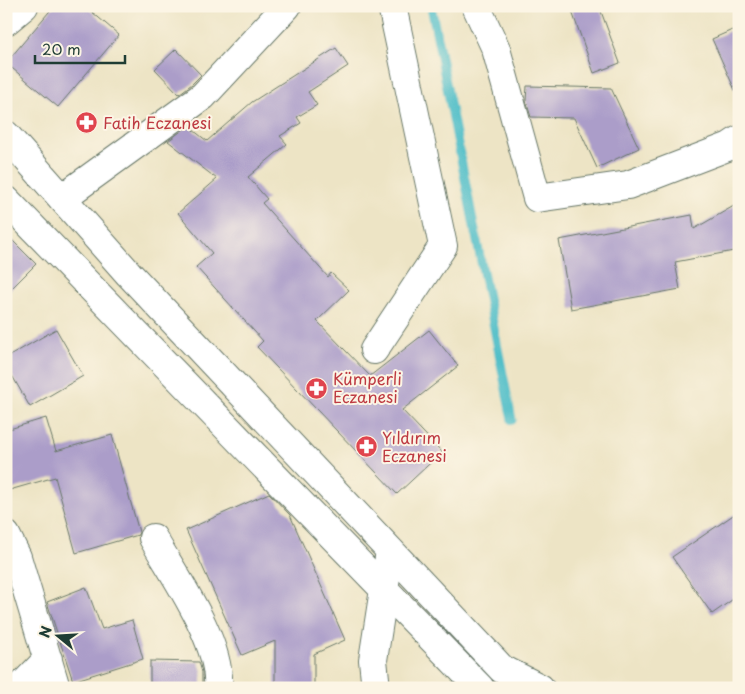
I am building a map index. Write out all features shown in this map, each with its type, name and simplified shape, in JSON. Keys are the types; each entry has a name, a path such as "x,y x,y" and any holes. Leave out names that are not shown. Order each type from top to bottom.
{"street":[{"path":"6,21 24,6"},
{"path":"62,198 203,96 287,6"},
{"path":"374,350 443,246 392,6"},
{"path":"476,6 496,49 537,198 628,185 730,146 739,140"},
{"path":"6,135 136,281 502,669 540,688"},
{"path":"6,200 480,688"},
{"path":"6,535 17,557 56,688"},
{"path":"153,538 206,634 216,662 218,688"},
{"path":"376,688 373,660 390,551"},
{"path":"20,688 48,659"}],"building":[{"path":"54,6 85,6 119,35 58,107 6,63"},
{"path":"570,6 599,6 620,63 594,73"},
{"path":"739,27 739,99 712,39"},
{"path":"336,48 348,66 308,92 317,105 297,117 301,123 280,136 287,144 248,177 267,199 262,203 328,277 331,273 349,290 317,321 370,376 429,330 458,366 402,410 442,452 397,494 257,347 263,341 196,267 212,253 178,213 217,179 168,141 188,126 207,141 252,102"},
{"path":"176,49 201,75 179,94 155,69"},
{"path":"527,86 611,88 639,148 597,168 574,118 531,117 526,101"},
{"path":"739,203 739,250 675,262 680,289 571,309 559,240 692,215 694,229"},
{"path":"6,234 36,264 6,294"},
{"path":"56,329 83,376 30,407 6,365 6,358"},
{"path":"46,418 56,451 112,435 139,532 138,535 76,553 55,477 6,491 6,430"},
{"path":"269,493 290,515 345,640 314,654 314,688 275,688 275,641 242,655 186,530"},
{"path":"739,511 739,595 712,614 672,557"},
{"path":"86,587 102,629 132,620 143,659 73,681 47,602"},
{"path":"150,661 199,662 202,672 202,688 150,688"}],"waterway":[{"path":"431,6 512,420"}],"place":[{"name":"Fatih Eczanesi","path":"87,123"},
{"name":"Kümperli Eczanesi","path":"317,388"},
{"name":"Yıldırım Eczanesi","path":"366,447"}]}
